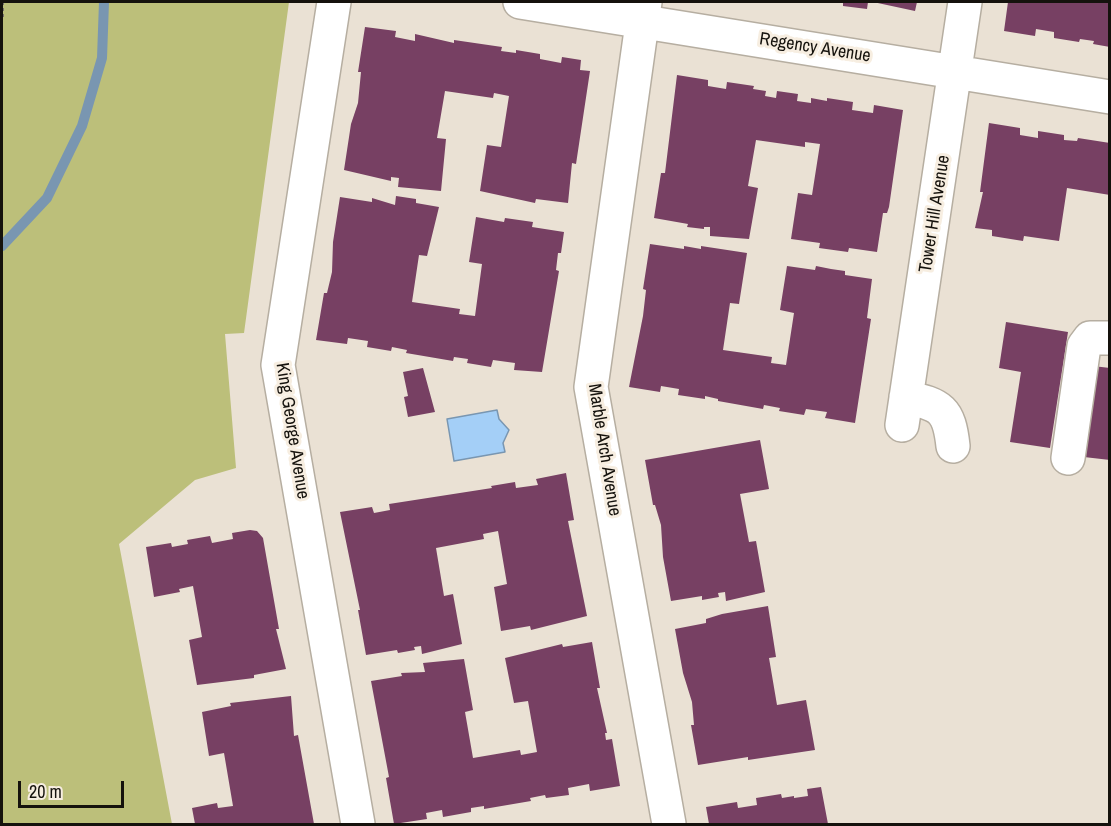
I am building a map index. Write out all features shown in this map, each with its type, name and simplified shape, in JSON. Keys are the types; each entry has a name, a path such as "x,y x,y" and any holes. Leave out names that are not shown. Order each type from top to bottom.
{"street":[{"name":"King George Avenue","path":"334,2 278,365 358,825"},
{"name":"Regency Avenue","path":"520,2 644,11 956,71 1110,97"},
{"name":"Tower Hill Avenue","path":"953,446 951,422 937,405 904,411 965,2"},
{"name":"Marble Arch Avenue","path":"644,11 591,387 669,825"},
{"path":"1068,458 1084,346 1100,338"}],"path":[{"path":"2,2 2,17"}],"green space":[{"path":"2,2 289,2 244,333 225,334 236,468 195,480 119,544 172,824 2,824"}],"water":[{"path":"497,410 499,419 509,430 503,443 505,452 454,461 447,419"}],"building":[{"path":"843,2 868,2 867,9 843,6"},
{"path":"873,2 917,2 915,11"},
{"path":"1008,2 1110,2 1110,47 1093,44 1094,41 1080,39 1079,42 1054,38 1054,32 1036,29 1035,36 1004,31"},
{"path":"365,27 396,31 395,37 415,41 415,34 454,43 454,40 502,47 501,51 516,53 516,50 540,54 540,59 561,63 562,57 581,60 580,70 590,71 576,164 572,163 568,203 536,199 535,203 480,191 487,145 501,147 509,96 494,93 493,98 445,91 437,138 446,139 441,191 398,187 399,178 391,177 391,181 344,170 351,124 358,103 361,72 358,72"},
{"path":"677,75 708,80 708,86 726,89 727,82 754,86 753,89 766,91 765,96 776,98 777,91 798,94 797,101 811,103 811,98 827,101 827,98 853,102 852,110 873,113 874,105 903,110 889,207 887,213 883,213 877,252 849,248 848,252 819,248 820,243 791,239 798,193 812,195 820,144 805,142 805,147 756,140 748,186 758,188 749,239 710,236 710,227 704,227 704,229 687,227 688,224 654,218 661,173 665,173"},
{"path":"989,123 1020,128 1020,135 1038,138 1038,131 1064,135 1064,140 1077,141 1078,138 1110,143 1110,195 1067,188 1059,241 1024,236 1023,241 992,236 992,230 975,228 983,192 980,192"},
{"path":"396,196 416,199 416,203 439,207 427,256 419,255 412,302 460,309 459,314 475,316 482,264 469,262 476,217 504,222 505,218 533,222 532,227 564,232 561,253 558,253 556,270 559,271 542,372 514,370 515,363 493,360 491,367 467,363 468,359 454,357 453,361 406,353 407,350 392,347 391,351 367,347 368,341 348,338 347,344 316,340 324,293 327,293 332,272 333,242 340,197 372,202 372,198 395,205"},
{"path":"650,244 684,249 684,246 701,249 701,246 747,253 739,304 730,303 723,350 772,357 771,363 786,365 794,313 780,310 787,266 815,270 816,266 845,271 845,275 872,279 867,318 871,319 855,423 825,418 827,412 806,409 804,415 779,411 780,408 764,405 763,409 718,401 718,399 705,396 705,399 678,395 679,389 661,386 660,392 629,387 643,316 646,290 643,289"},
{"path":"1006,322 1068,332 1050,448 1010,442 1021,372 999,368"},
{"path":"1093,366 1110,368 1110,460 1084,457"},
{"path":"423,368 435,412 408,417 404,397 408,396 403,372"},
{"path":"760,440 769,489 740,494 749,542 756,541 765,592 726,601 725,592 718,593 719,597 702,600 702,596 671,601 663,557 661,525 655,505 653,505 645,460"},
{"path":"566,473 574,520 568,521 587,616 531,630 530,626 501,631 494,587 507,584 498,531 483,534 484,539 436,548 444,596 453,594 462,644 422,654 421,646 414,647 415,650 398,653 397,650 366,655 358,610 360,610 340,512 372,507 374,513 390,510 389,504 492,488 491,486 515,482 516,488 538,485 536,479"},
{"path":"257,531 263,538 279,629 276,629 286,669 254,675 254,678 197,685 189,640 202,637 193,586 179,589 180,592 154,597 146,547 171,543 172,547 188,544 187,540 210,536 212,543 233,539 232,533"},
{"path":"768,606 776,657 769,658 777,705 806,700 815,750 698,765 691,725 694,725 692,702 683,673 675,629 706,623 706,619 722,614"},
{"path":"592,642 600,688 597,688 607,733 605,733 606,740 612,739 620,786 590,791 589,784 568,788 569,795 546,798 545,795 530,798 531,801 484,809 484,806 471,808 471,812 443,817 442,810 426,813 427,819 394,824 386,778 389,777 371,681 402,676 401,673 425,672 423,663 464,659 473,710 465,712 473,758 520,750 521,755 537,752 528,701 514,703 505,658 562,644 563,647"},
{"path":"291,696 294,736 298,735 314,824 195,824 192,808 217,803 218,808 233,806 224,753 209,756 202,712 231,706 230,703"},
{"path":"821,787 828,824 709,824 706,807 737,802 738,808 757,805 756,798 781,794 782,798 808,796 807,789"}],"waterway":[{"path":"2,246 47,198 82,126 102,58 104,2"}]}
